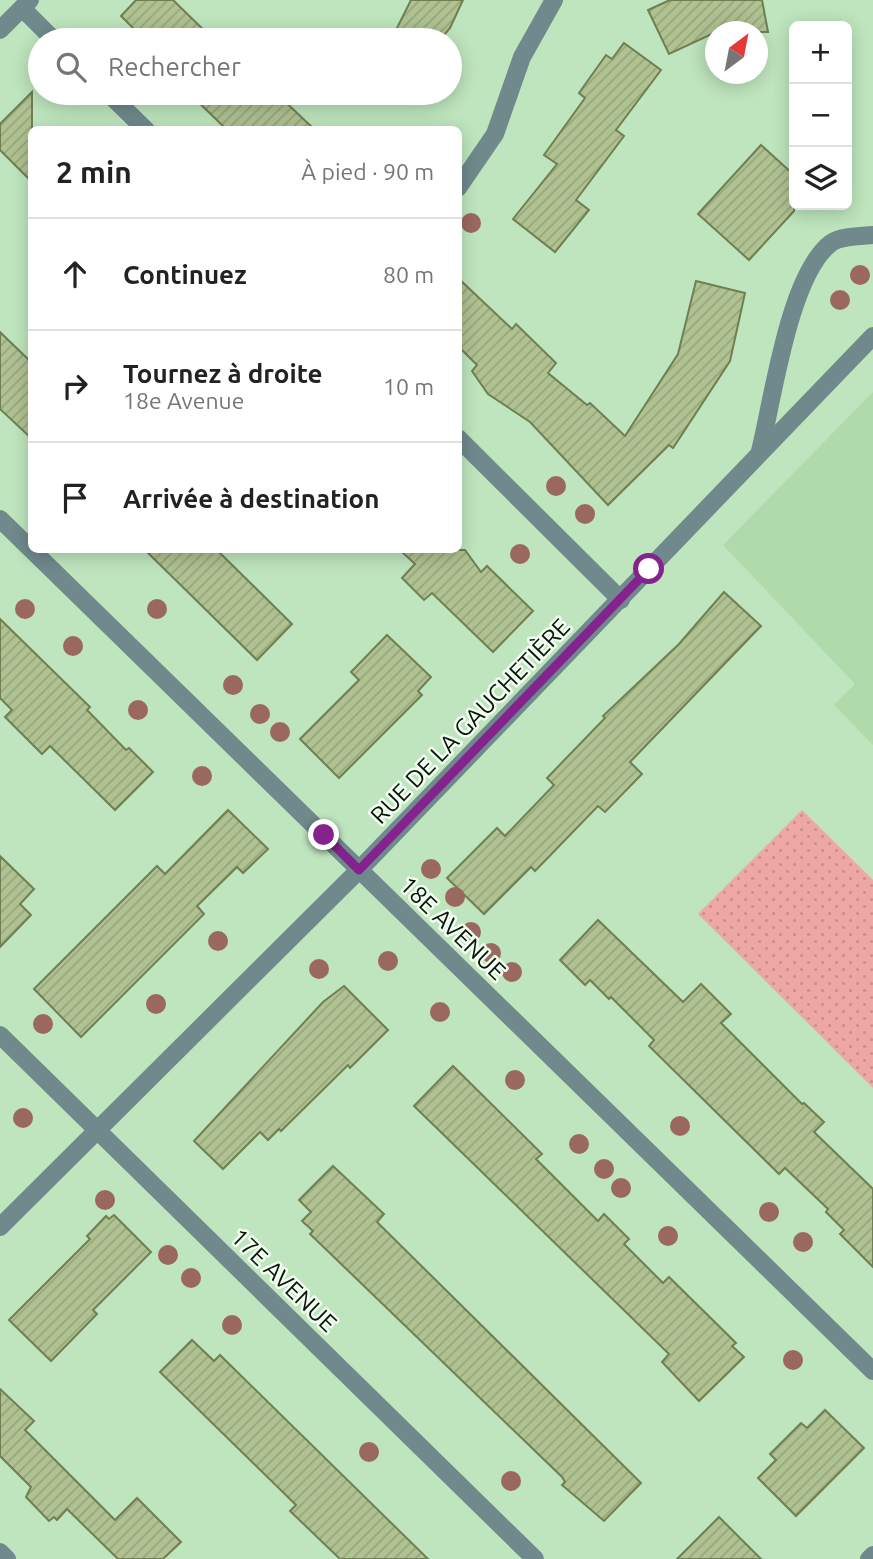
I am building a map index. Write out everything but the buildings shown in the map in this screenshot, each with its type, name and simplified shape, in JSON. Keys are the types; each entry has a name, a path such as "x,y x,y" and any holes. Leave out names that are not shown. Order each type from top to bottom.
{"street":[{"path":"462,182 495,134 522,57 554,0"},
{"path":"0,30 26,4 45,28"},
{"path":"120,105 142,126"},
{"name":"RUE DE LA GAUCHETIÈRE","path":"760,451 798,291 813,262 833,241 873,236"},
{"name":"RUE DE LA GAUCHETIÈRE","path":"0,1227 359,870 873,336"},
{"path":"462,442 621,600"},
{"name":"18E AVENUE","path":"0,519 28,546"},
{"name":"18E AVENUE","path":"35,553 873,1371"},
{"name":"17E AVENUE","path":"0,1035 534,1559"},
{"path":"0,1552 7,1559"},
{"path":"869,1559 873,1555"}],"shaded area":[{"path":"873,392 873,745 834,705 855,684 723,545"},
{"path":"802,810 873,880 873,1088 698,914"}],"route":[{"path":"324,835 359,870 649,569"}]}
